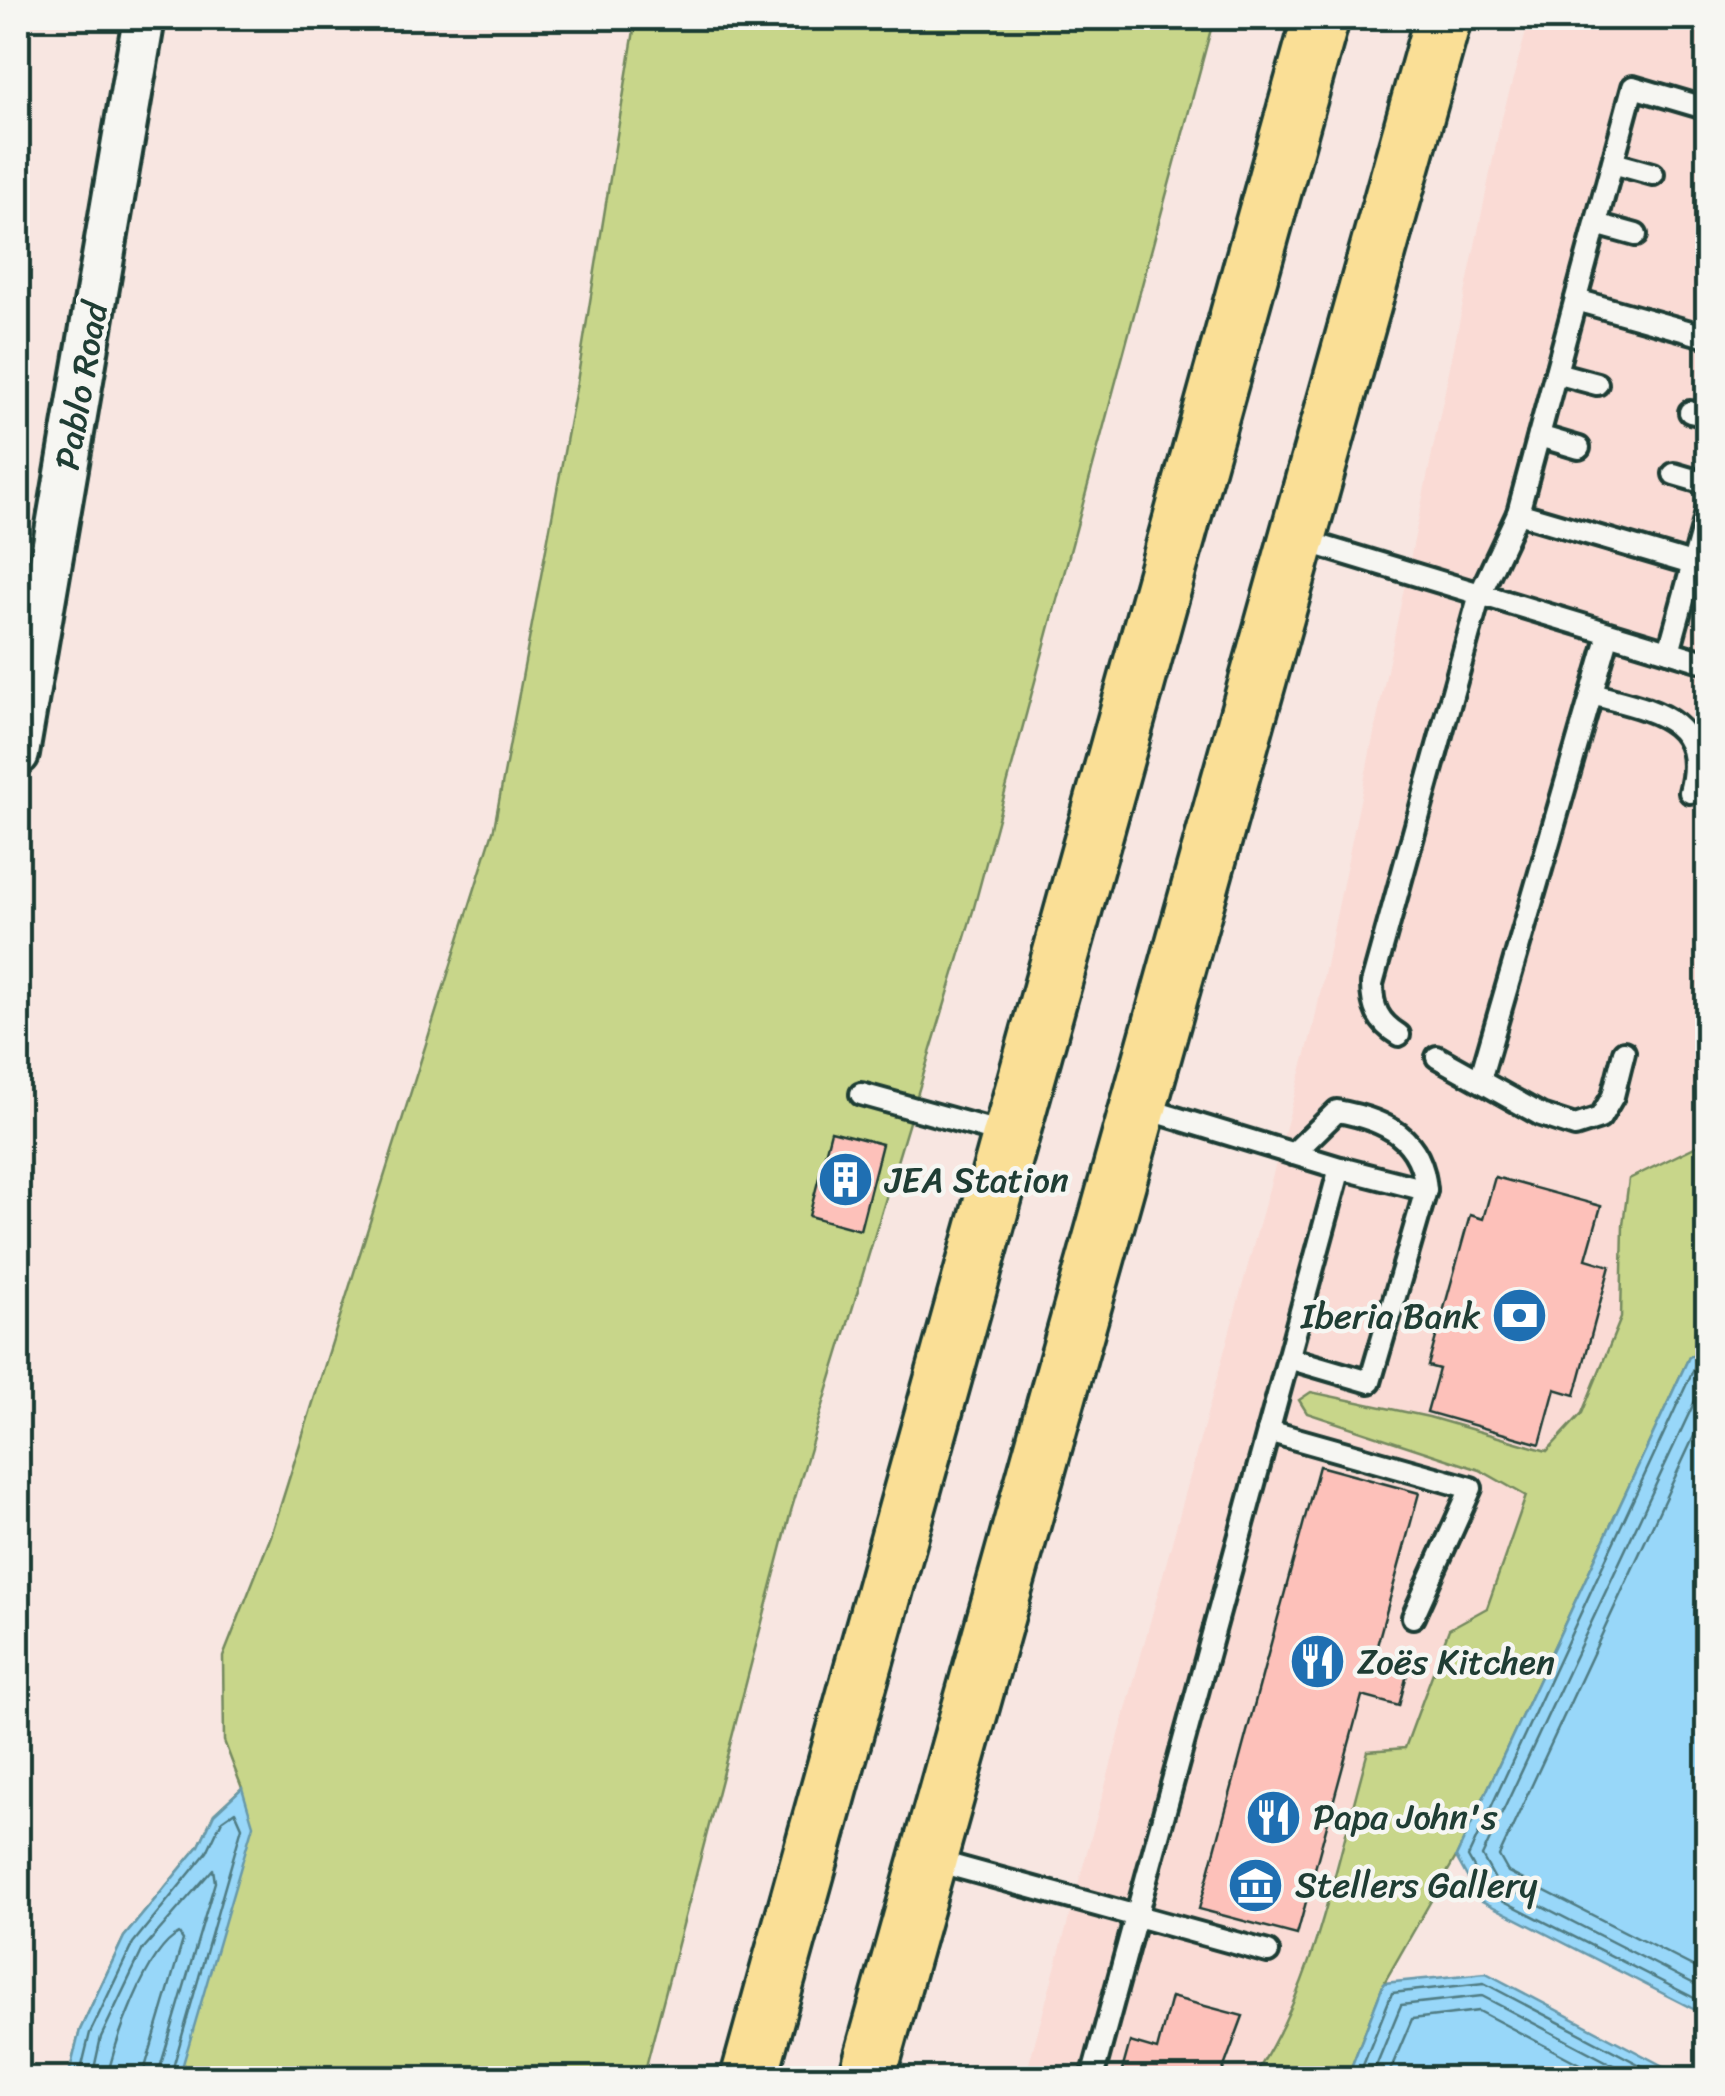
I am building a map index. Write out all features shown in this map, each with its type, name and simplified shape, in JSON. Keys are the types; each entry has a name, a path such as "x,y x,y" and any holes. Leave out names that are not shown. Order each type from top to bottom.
{"main road":[{"path":"749,2078 1321,18"},
{"path":"867,2078 1443,18"}],"street":[{"name":"Pablo Road","path":"18,754 144,18"}],"lane":[{"path":"1399,1035 1384,1026 1372,1005 1372,984 1480,594 1518,513 1634,86 1708,108"},
{"path":"1612,163 1653,174"},
{"path":"1596,224 1636,235"},
{"path":"1576,300 1708,337"},
{"path":"1556,373 1597,384"},
{"path":"1539,436 1580,448"},
{"path":"1674,474 1708,484"},
{"path":"1670,651 1692,564 1704,540 1708,510"},
{"path":"1518,513 1692,564"},
{"path":"1297,539 1708,663"},
{"path":"1480,1080 1609,634"},
{"path":"1592,694 1671,720 1689,737 1698,763 1690,792"},
{"path":"1438,1056 1541,1115 1575,1126 1600,1118 1613,1096 1624,1052"},
{"path":"861,1094 1010,1136"},
{"path":"1138,1107 1426,1190"},
{"path":"1288,1358 1370,1382 1426,1190 1424,1161 1411,1142 1358,1114 1337,1111 1294,1154"},
{"path":"1092,2078 1340,1168"},
{"path":"1268,1430 1471,1488 1413,1617"},
{"path":"928,1858 1268,1952"}],"shaded area":[{"path":"1530,18 1707,18 1707,1128 1701,1144 1629,1180 1623,1225 1621,1318 1582,1413 1547,1451 1429,1417 1480,1470 1526,1496 1487,1609 1449,1629 1405,1748 1368,1751 1308,1961 1277,2043 1253,2078 1025,2078 1313,1028 1500,125"}],"green space":[{"path":"636,18 1214,18 973,911 791,1511 643,2078 68,2078 80,2030 124,1937 199,1846 214,1814 242,1788 224,1741 223,1657 271,1536 494,828 576,388"},
{"path":"1707,1141 1707,1349 1689,1357 1456,1857 1384,1983 1347,2078 1253,2078 1275,2041 1309,1962 1368,1751 1405,1748 1449,1629 1487,1608 1526,1496 1480,1470 1307,1413 1299,1400 1311,1392 1429,1417 1547,1451 1582,1413 1621,1318 1623,1225 1629,1179"}],"water":[{"path":"1707,1349 1707,2016 1480,1900 1456,1857 1689,1357"},
{"path":"242,1788 253,1825 179,2078 68,2078 80,2030 124,1937 199,1846 214,1814"},
{"path":"1486,1973 1686,2078 1347,2078 1384,1983"}],"building":[{"name":"JEA Station","path":"831,1131 882,1144 860,1230 809,1216"},
{"name":"Iberia Bank","path":"1495,1177 1601,1206 1586,1259 1610,1266 1575,1395 1555,1389 1540,1444 1427,1412 1439,1369 1428,1366 1470,1215 1483,1219"},
{"path":"1319,1466 1419,1493 1372,1664 1407,1674 1399,1706 1362,1696 1297,1935 1199,1909"},
{"path":"1171,1997 1243,2016 1220,2078 1120,2078 1130,2042 1157,2050"}],"place":[{"name":"JEA Station","path":"846,1180"},
{"name":"Iberia Bank","path":"1519,1316"},
{"name":"Zoës Kitchen","path":"1318,1662"},
{"name":"Papa John's","path":"1274,1817"},
{"name":"Stellers Gallery","path":"1256,1885"}]}
